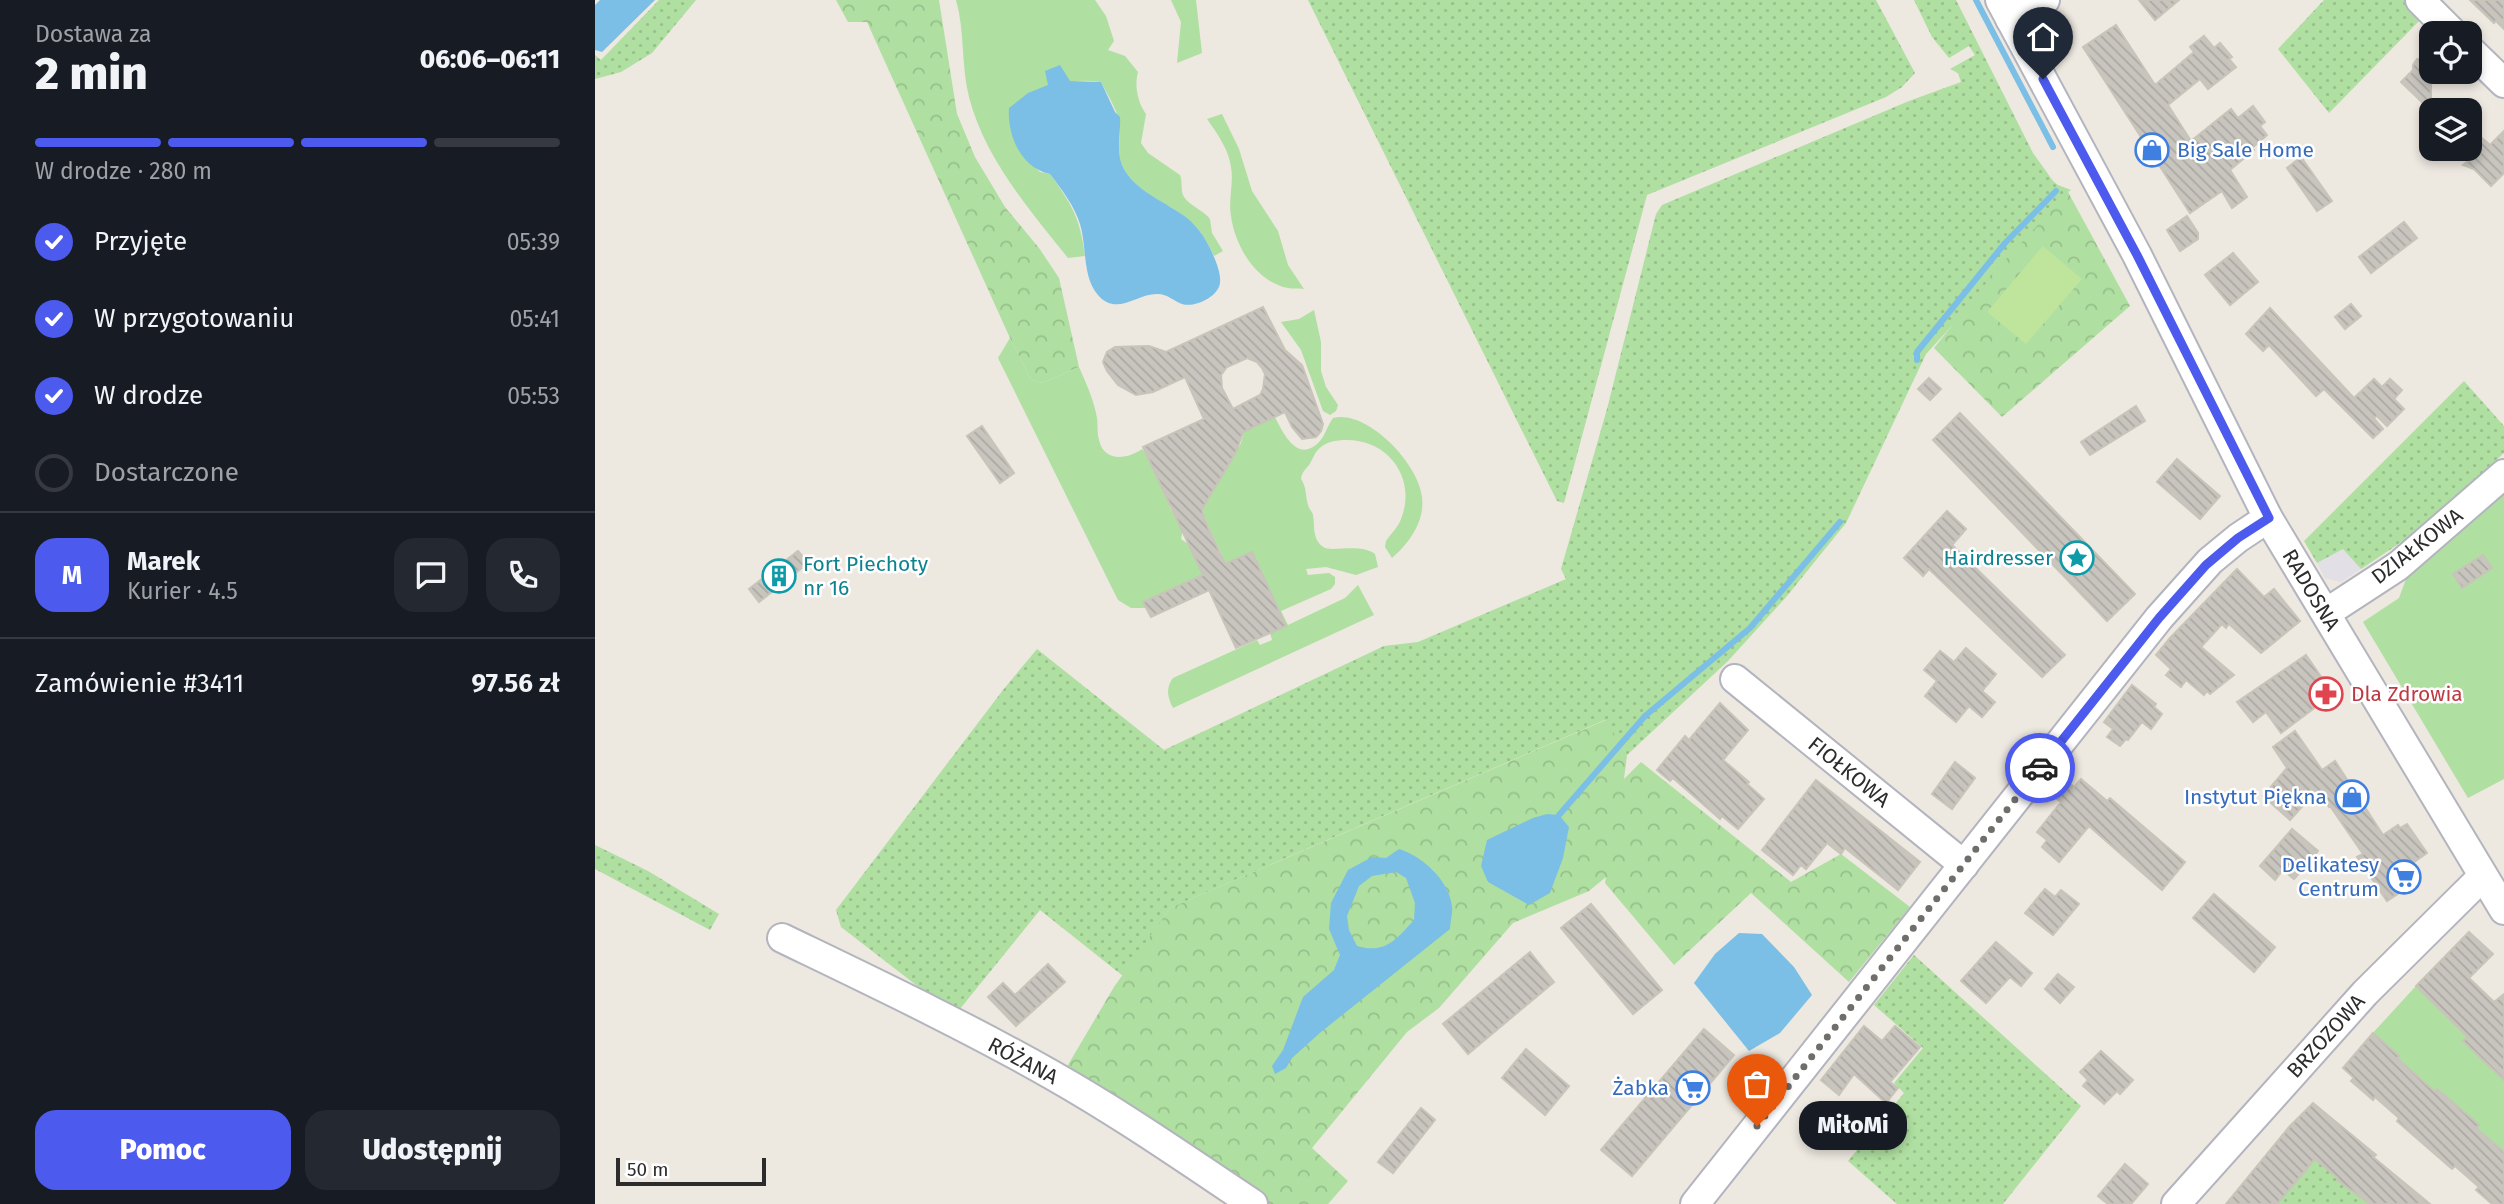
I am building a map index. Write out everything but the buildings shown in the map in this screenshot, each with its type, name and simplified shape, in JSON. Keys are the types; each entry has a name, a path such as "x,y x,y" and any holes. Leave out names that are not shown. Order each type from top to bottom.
{"street":[{"path":"2005,10 2045,0"},
{"path":"2420,0 2441,21"},
{"name":"RADOSNA","path":"2005,10 2137,255 2269,518 2504,910"},
{"path":"2482,62 2504,83"},
{"name":"DZIAŁKOWA","path":"2326,613 2398,566 2504,474"},
{"path":"1695,1204 2159,618 2210,561 2269,518"},
{"name":"FIOŁKOWA","path":"1735,679 1964,865"},
{"name":"BRZOZOWA","path":"2176,1204 2365,993 2483,876"},
{"name":"RÓŻANA","path":"782,938 1051,1074 1253,1204"}],"shaded area":[{"path":"2343,549 2361,569 2341,582 2325,578 2317,563"}],"green space":[{"path":"659,0 696,0 652,53 621,72 595,79 595,55 601,60"},
{"path":"836,0 939,0 957,114 975,157 1005,207 1039,248 1059,278 1079,367 1042,383 1031,380 867,22 848,22"},
{"path":"956,0 1095,0 1106,16 1114,41 1108,50 1125,56 1138,72 1137,94 1146,114 1141,143 1148,153 1180,175 1184,197 1210,219 1212,233 1223,251 1214,256 1203,236 1189,220 1135,183 1120,160 1118,116 1101,82 1073,81 1028,94 1019,151 1040,172 1050,174 1074,212 1081,231 1085,256 1068,258 1010,182 976,120 967,85"},
{"path":"1171,0 1196,0 1202,53 1177,63 1181,22"},
{"path":"1308,0 1876,0 1915,73 1902,87 1886,97 1647,195 1564,503 1557,501"},
{"path":"1914,0 1956,0 2033,153 2053,181 2071,190 2068,192 2070,197 1926,354 1846,523 1787,596 1728,661 1627,755 1605,720 1170,908 1123,976 1040,910 955,1015 841,927 836,910 1037,649 1164,750 1384,646 1418,642 1566,579 1561,569 1607,409 1656,214 1662,205 1909,101 1961,82 1958,73 1950,69 1975,55 1969,46 1949,58 1932,37"},
{"path":"2324,0 2404,0 2422,18 2329,113 2278,49"},
{"path":"1222,114 1239,149 1252,191 1278,231 1288,265 1304,289 1288,288 1266,278 1242,250 1231,216 1230,161 1222,142 1207,119"},
{"path":"2068,192 2130,306 2002,417 1934,348 1999,267"},
{"path":"2043,246 2082,279 2026,344 1987,312"},
{"path":"1314,310 1321,342 1321,371 1326,387 1338,405 1336,411 1330,415 1323,411 1301,350 1281,322 1299,319"},
{"path":"1010,338 1031,380 1042,383 1079,367 1094,405 1098,437 1106,453 1124,457 1142,449 1157,467 1157,478 1168,493 1170,508 1183,529 1181,539 1195,548 1211,553 1222,555 1204,517 1203,508 1241,443 1244,431 1275,417 1292,444 1304,450 1320,441 1333,418 1346,417 1375,430 1401,455 1419,484 1422,506 1415,531 1392,558 1385,547 1386,541 1401,519 1405,490 1396,464 1387,454 1362,442 1340,440 1324,445 1316,453 1301,479 1313,515 1317,539 1326,548 1352,548 1375,554 1378,567 1356,575 1326,567 1306,569 1308,575 1329,573 1335,577 1335,584 1331,589 1281,611 1288,625 1345,598 1358,585 1374,615 1173,708 1168,693 1173,678 1257,640 1260,645 1272,640 1270,615 1214,580 1146,600 1146,608 1131,608 1118,600 998,358"},
{"path":"2464,381 2504,426 2504,453 2415,533 2361,569 2343,549 2317,563 2304,541"},
{"path":"2504,489 2504,779 2468,798 2363,622 2399,598 2406,579"},
{"path":"1606,720 1627,755 1624,779 1641,762 1791,882 1841,854 1910,907 1849,982 1751,893 1674,965 1605,883 1606,877 1589,891 1513,923 1439,1008 1407,1032 1312,1148 1348,1181 1328,1204 1268,1204 1065,1070 1114,987 1170,908"},
{"path":"595,845 648,871 719,914 710,930 595,869"},
{"path":"1914,955 2081,1106 2003,1204 1897,1204 1848,1161 1904,1093 1894,1083 1923,1048 1874,1005"},
{"path":"2416,986 2468,1037 2464,1041 2481,1059 2486,1054 2504,1080 2504,1152 2438,1089 2435,1092 2397,1058 2399,1055 2385,1043 2382,1046 2371,1035"},
{"path":"2315,1154 2337,1180 2370,1204 2276,1204"}],"water":[{"path":"600,0 655,0 602,52 595,50 595,5"},
{"path":"1060,65 1070,81 1101,82 1120,117 1119,153 1127,174 1142,189 1187,218 1203,236 1220,277 1218,288 1211,297 1187,305 1158,294 1112,304 1105,301 1093,288 1087,270 1080,224 1074,210 1050,174 1040,171 1024,158 1010,129 1009,108 1028,93 1048,85 1045,71"},
{"path":"1547,814 1559,815 1569,827 1563,858 1550,893 1529,905 1488,882 1481,866 1487,840"},
{"path":"1399,849 1417,857 1433,871 1450,897 1450,929 1321,1032 1292,1058 1286,1068 1275,1074 1272,1066 1283,1050 1303,997 1334,970 1340,955 1329,929 1331,903 1348,870 1372,857 1386,858","holes":["1396,872 1406,878 1415,903 1414,920 1383,947 1357,946 1349,930 1347,916 1359,886 1372,876"]},
{"path":"1739,933 1762,934 1794,967 1812,995 1780,1033 1749,1051 1694,983 1715,954"}],"waterway":[{"path":"1976,0 2053,147"},
{"path":"1917,360 1917,352 2005,243 2056,191"},
{"path":"1559,815 1645,716 1750,628 1840,522"}],"way so far":[{"path":"1757,1126 2040,768"}],"place":[{"name":"Big Sale Home","path":"2152,150"},
{"name":"Hairdresser","path":"2077,558"},
{"name":"Fort Piechoty nr 16","path":"779,576"},
{"name":"Dla Zdrowia","path":"2326,694"},
{"name":"Instytut Piękna","path":"2352,797"},
{"name":"Delikatesy Centrum","path":"2404,877"},
{"name":"Żabka","path":"1693,1088"},
{"name":"MiłoMi","path":"1757,1126"}],"route":[{"path":"2040,768 2100,690 2206,565 2238,538 2269,518 2137,255 2043,79"}]}
